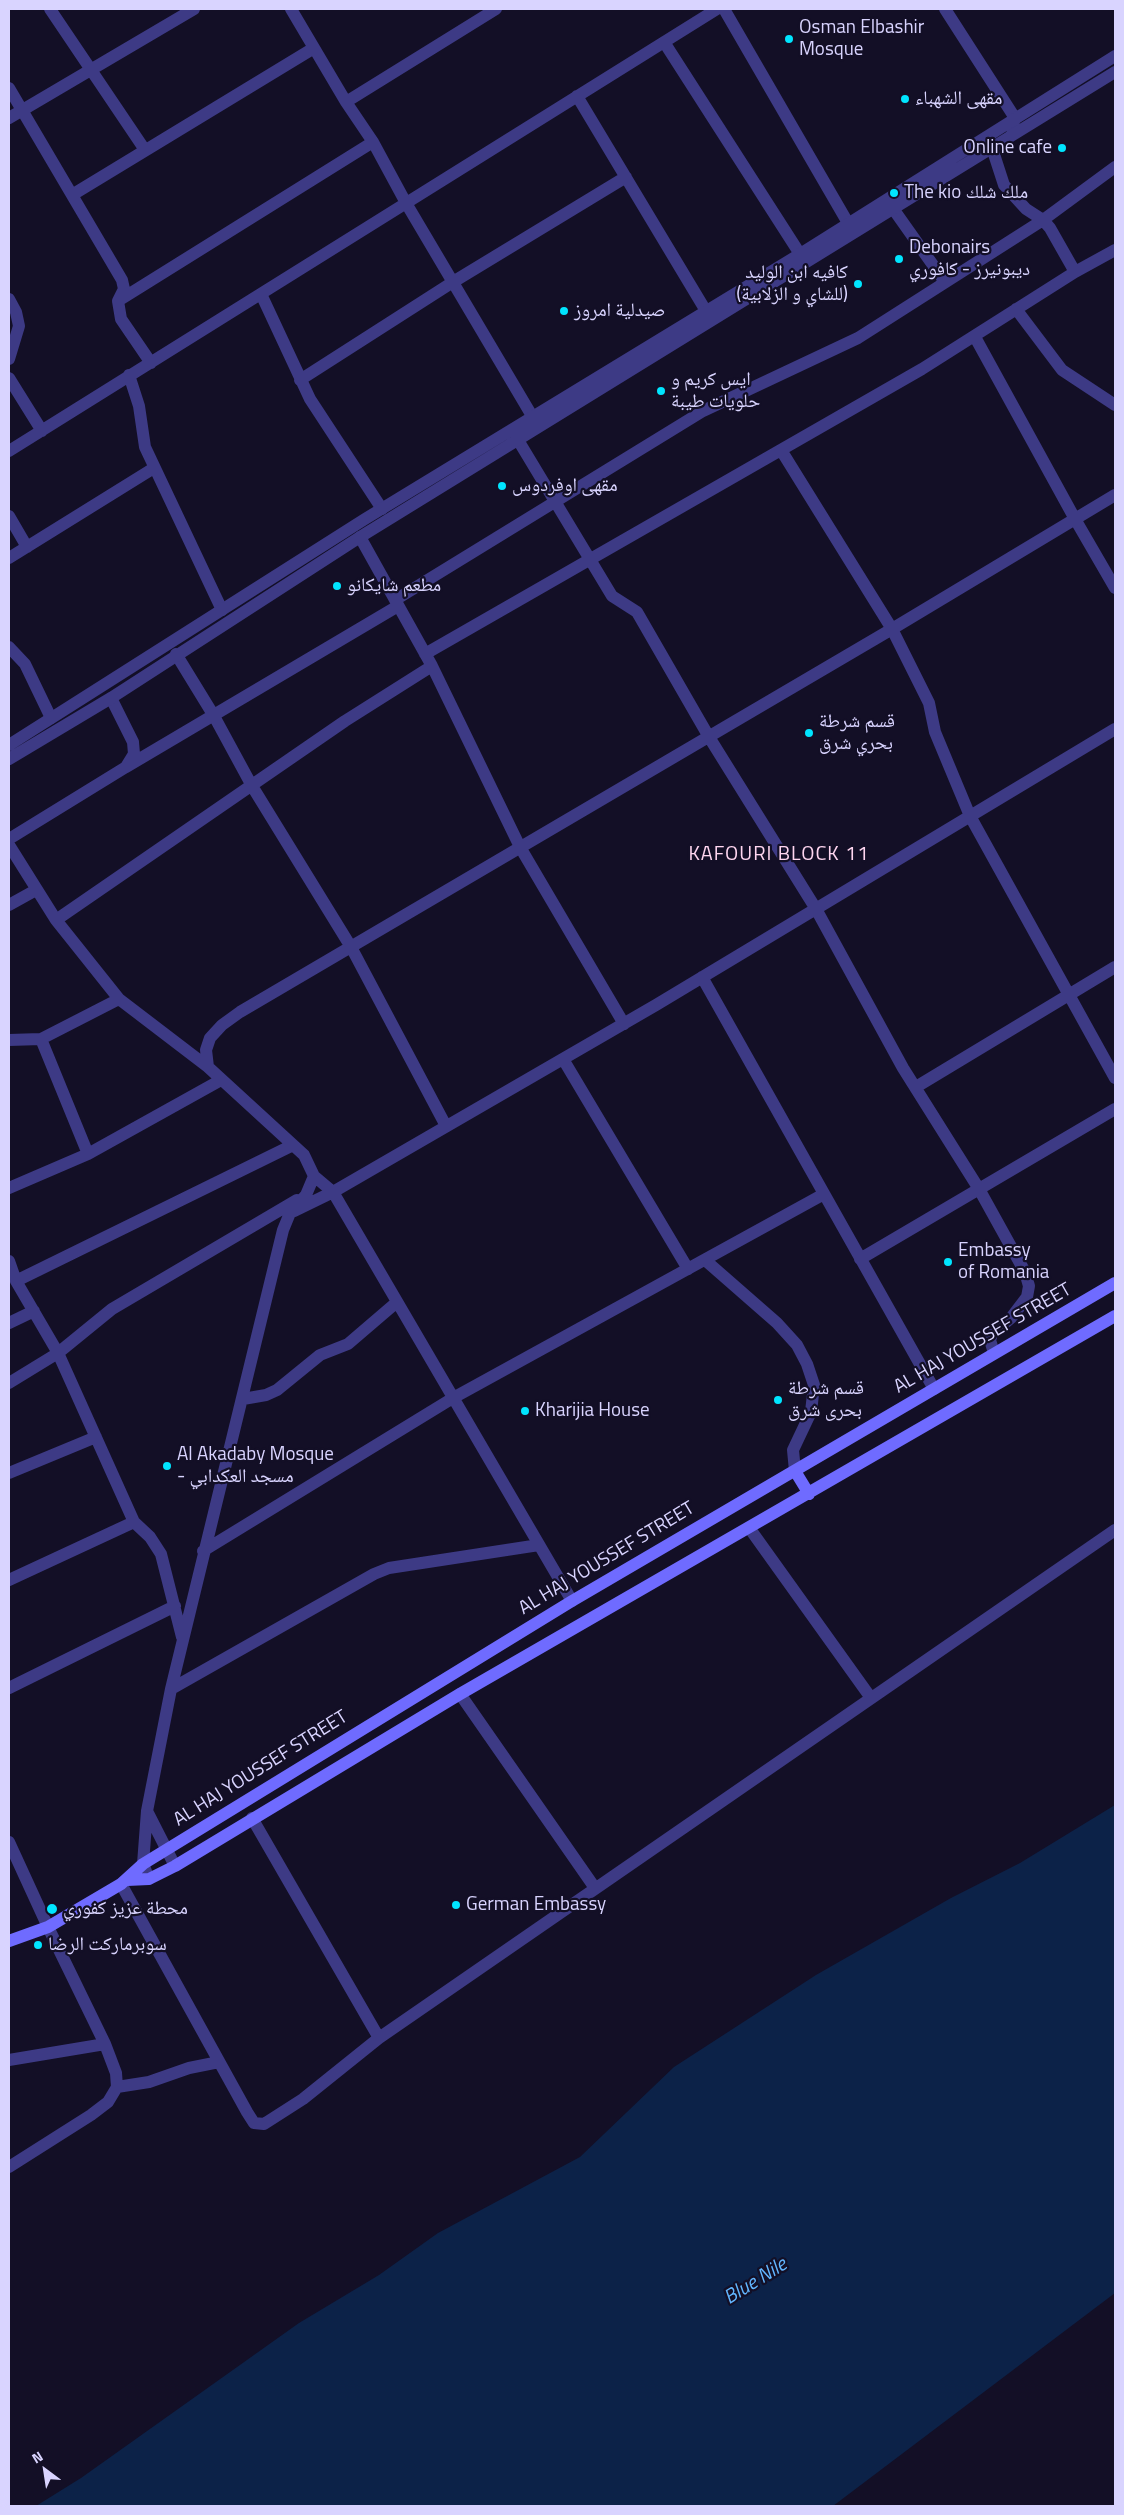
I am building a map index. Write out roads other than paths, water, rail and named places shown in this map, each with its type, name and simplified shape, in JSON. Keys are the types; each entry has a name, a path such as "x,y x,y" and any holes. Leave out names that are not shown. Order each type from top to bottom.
{"main road":[{"name":"AL HAJ YOUSSEF STREET","path":"9,1941 48,1927 124,1882 143,1864 572,1601 1115,1284"},
{"name":"AL HAJ YOUSSEF STREET","path":"124,1882 149,1880 175,1866 460,1694 750,1529 1115,1316"},
{"path":"795,1471 809,1494"}],"street":[{"path":"50,9 145,150"},
{"path":"9,118 194,9"},
{"path":"291,9 346,102 373,142 406,203 536,422"},
{"path":"346,102 496,9"},
{"path":"9,452 129,375 717,9"},
{"path":"724,9 848,223 843,241"},
{"path":"946,9 1014,118 1010,137"},
{"path":"664,42 800,254"},
{"path":"72,195 314,48"},
{"path":"9,759 111,698 176,654 360,537 518,440 536,422 706,311 1115,56"},
{"path":"9,745 382,509 536,422 843,241 1115,72"},
{"path":"9,88 122,280 124,289 118,301 121,320 150,363"},
{"path":"577,96 706,311"},
{"path":"118,301 373,142"},
{"path":"992,148 1004,185 1026,209 1043,220 1075,272"},
{"path":"9,839 126,767 214,716 397,603 555,501 703,411 858,338 1043,220 1115,167"},
{"path":"300,380 453,282 626,177"},
{"path":"894,210 945,282"},
{"path":"425,654 975,337 1075,272 1115,250"},
{"path":"261,294 310,399 382,509"},
{"path":"9,299 16,312 19,326 9,359"},
{"path":"1016,309 1062,370 1115,406"},
{"path":"975,337 1115,588"},
{"path":"129,375 139,406 145,447 222,610"},
{"path":"9,378 42,430"},
{"path":"518,440 612,596 637,612 709,737 816,909 903,1068 980,1189 1025,1272 1029,1286 1027,1297 1011,1318 992,1334 990,1340 994,1353"},
{"path":"781,450 892,629 929,702 935,732 970,816 1115,1078"},
{"path":"9,558 154,468"},
{"path":"208,1067 206,1050 210,1038 222,1024 892,629 1115,495"},
{"path":"9,516 27,547"},
{"path":"360,537 432,666 520,847 624,1024"},
{"path":"9,647 25,664 51,718"},
{"path":"176,654 214,716 252,786 351,947 446,1126"},
{"path":"56,920 345,721 432,666"},
{"path":"111,698 133,742 134,754 126,767"},
{"path":"290,1213 333,1192 624,1024 1115,729"},
{"path":"9,845 56,920 119,999 208,1067 293,1145 311,1165 314,1176 333,1192 572,1601"},
{"path":"9,906 36,890"},
{"path":"916,1087 1115,967"},
{"path":"702,977 934,1389"},
{"path":"9,1040 41,1039 119,999"},
{"path":"41,1039 88,1154"},
{"path":"562,1059 688,1269"},
{"path":"9,1188 88,1154 221,1080"},
{"path":"860,1259 1115,1109"},
{"path":"16,1281 293,1145"},
{"path":"149,1880 143,1864 147,1811 171,1689 283,1230 290,1213 306,1195 314,1176"},
{"path":"204,1551 453,1398 824,1194"},
{"path":"9,1383 58,1353 112,1309 306,1195"},
{"path":"705,1260 777,1323 797,1345 807,1364 814,1385 811,1412 793,1450 795,1471"},
{"path":"9,1262 16,1281 58,1353 134,1522 150,1537 161,1554 183,1640"},
{"path":"243,1399 266,1395 277,1390 320,1355 348,1344 397,1302"},
{"path":"9,1323 34,1311"},
{"path":"9,1473 96,1437"},
{"path":"9,1580 134,1522"},
{"path":"750,1529 871,1698"},
{"path":"124,1882 219,2062 254,2123 264,2124 303,2099 379,2038 1115,1530"},
{"path":"171,1689 382,1571 539,1545"},
{"path":"9,1688 175,1606"},
{"path":"460,1694 595,1888"},
{"path":"147,1811 175,1866"},
{"path":"252,1818 379,2038"},
{"path":"9,1842 105,2044 116,2073 117,2087 108,2102 91,2115 9,2167"},
{"path":"9,2060 105,2044"},
{"path":"117,2087 149,2082 189,2068 219,2062"}],"water":[{"name":"Blue Nile","path":"1115,1805 1115,2293 833,2506 36,2506 81,2478 299,2323 379,2275 438,2233 580,2157 674,2067 816,1975 951,1898 1020,1863"}],"place":[{"name":"Osman Elbashir Mosque","path":"789,39"},
{"name":"مقهى الشهباء","path":"905,99"},
{"name":"Online cafe","path":"1062,148"},
{"name":"The kio ملك شلك","path":"894,193"},
{"name":"Debonairs ديبونيرز - كافوري","path":"899,259"},
{"name":"كافيه ابن الوليد (للشاي و الزلابية)","path":"858,284"},
{"name":"صيدلية امروز","path":"564,311"},
{"name":"ايس كريم و حلويات طيبة","path":"661,391"},
{"name":"مقهى اوفردوس","path":"502,486"},
{"name":"مطعم شايكانو","path":"337,586"},
{"name":"قسم شرطة بحري شرق","path":"809,733"},
{"name":"Embassy of Romania","path":"948,1262"},
{"name":"قسم شرطة بحرى شرق","path":"778,1400"},
{"name":"Kharijia House","path":"525,1411"},
{"name":"Al Akadaby Mosque - مسجد العكدابي","path":"167,1466"},
{"name":"German Embassy","path":"456,1905"},
{"name":"محطة عزيز كفوري","path":"52,1909"},
{"name":"سوبرماركت الرضا","path":"38,1945"}],"district":[{"name":"KAFOURI BLOCK 11","path":"779,855"}]}
